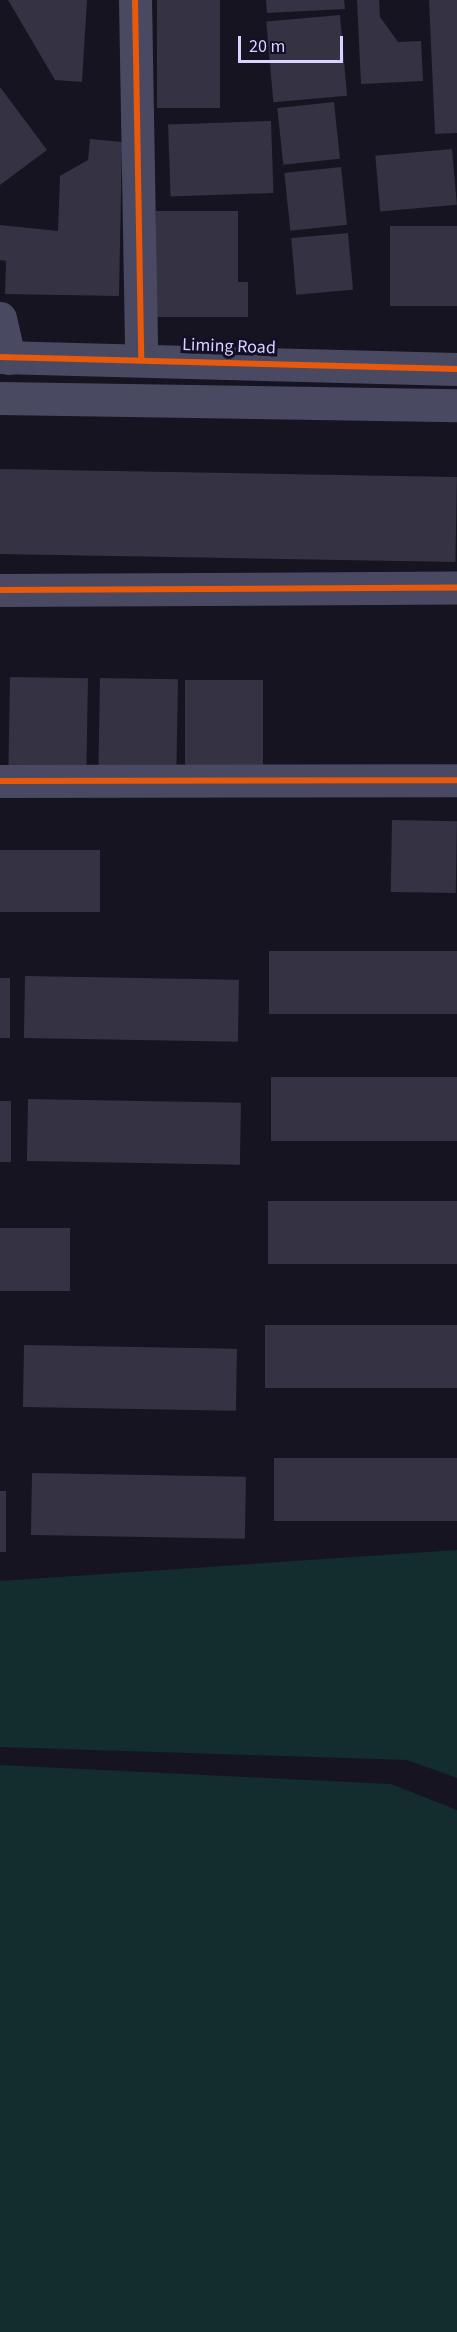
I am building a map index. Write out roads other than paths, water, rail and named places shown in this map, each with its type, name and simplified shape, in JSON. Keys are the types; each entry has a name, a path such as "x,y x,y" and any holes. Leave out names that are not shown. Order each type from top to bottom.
{"street":[{"path":"135,0 141,359"},
{"path":"0,318 4,357"},
{"name":"Liming Road","path":"4,357 457,369"},
{"path":"0,398 457,405"},
{"path":"0,590 457,588"},
{"path":"0,781 457,780"}]}
